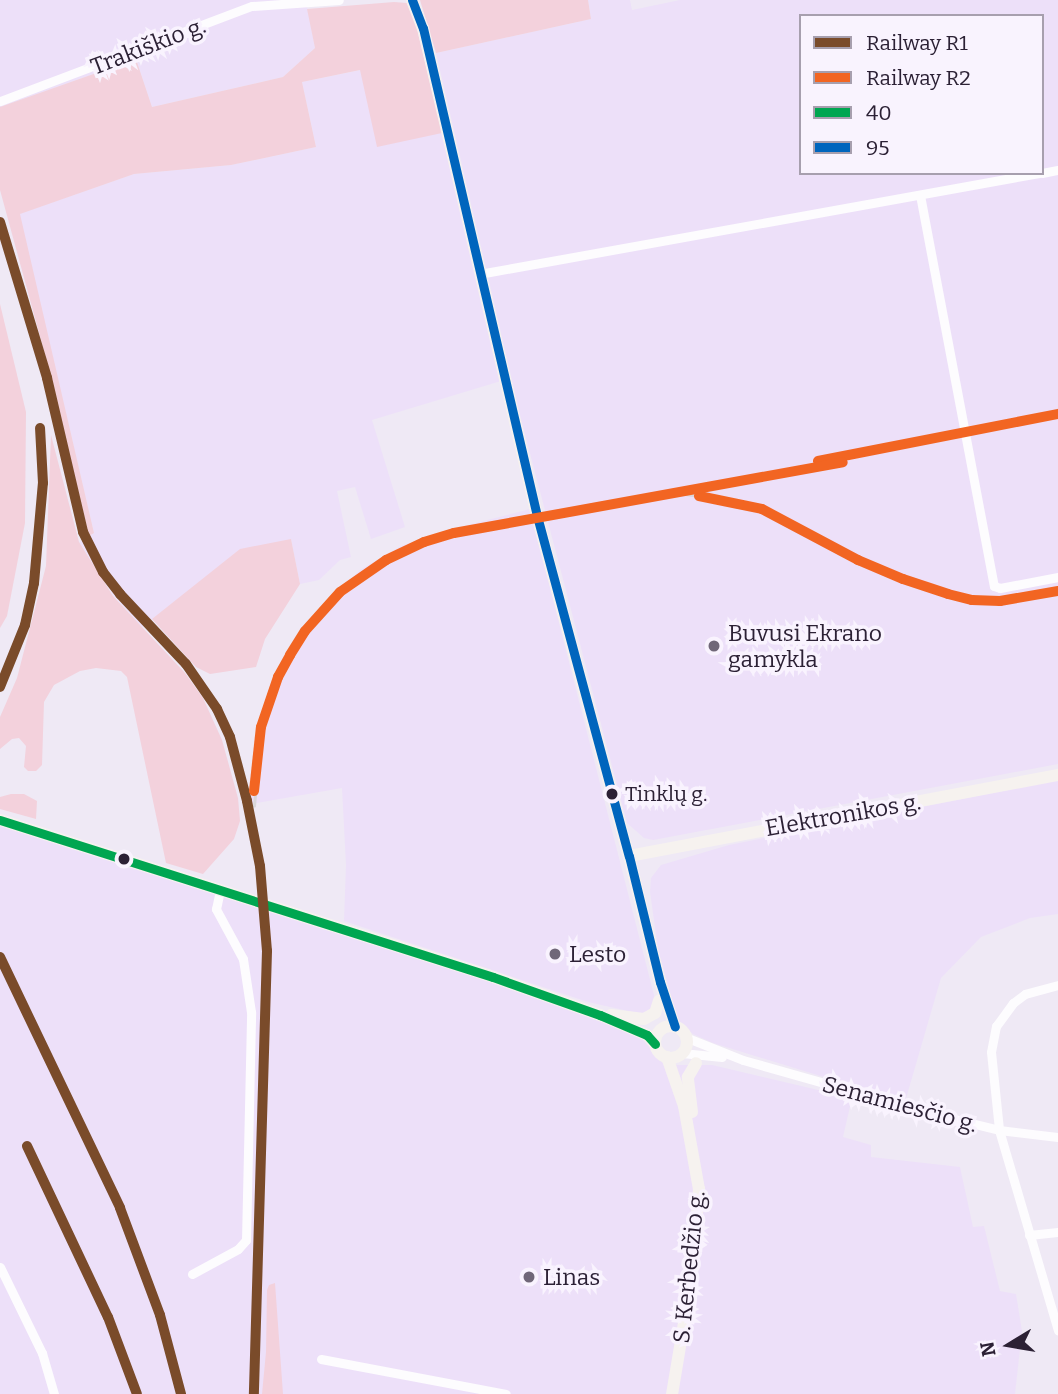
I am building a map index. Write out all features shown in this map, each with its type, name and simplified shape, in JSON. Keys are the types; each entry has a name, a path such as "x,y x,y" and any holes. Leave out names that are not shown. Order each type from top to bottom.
{"main road":[{"path":"412,0 423,28 537,516 629,856 660,982 666,1029 655,1044"},
{"name":"Elektronikos g.","path":"629,856 1058,775"},
{"name":"Senamiesčio g.","path":"0,820 606,1015 666,1029 685,1037"},
{"path":"660,982 659,1001 666,1029"},
{"name":"Senamiesčio g.","path":"606,1015 651,1017 659,1001"},
{"name":"Senamiesčio g.","path":"606,1015 647,1035 659,1052 676,1055"},
{"path":"676,1055 685,1037"},
{"name":"S. Kerbedžio g.","path":"672,1394 697,1232 699,1182 676,1055"},
{"name":"S. Kerbedžio g.","path":"692,1140 694,1126 688,1084 690,1071 696,1063"}],"street":[{"name":"Trakiškio g.","path":"0,101 252,6 339,0"},
{"path":"479,274 1030,175"},
{"path":"920,195 994,586 1000,588 1058,577"},
{"path":"192,1274 238,1249 246,1240 248,1217 251,1012 243,959 216,909 220,890"},
{"path":"1058,985 1025,994 1013,1003 996,1026 991,1052 999,1130 1058,1330"},
{"name":"Senamiesčio g.","path":"685,1037 738,1060 930,1114 999,1130 1058,1137"},
{"name":"Senamiesčio g.","path":"676,1055 738,1060"},
{"name":"Senamiesčio g.","path":"696,1063 710,1059 738,1060"},
{"path":"1029,1235 1058,1232"},
{"path":"0,1267 42,1353 54,1394"},
{"path":"321,1359 506,1394"}],"shaded area":[{"path":"0,0 306,0 315,48 283,77 152,107 136,59 0,107"},
{"path":"420,0 588,0 591,19 436,53"},
{"path":"588,0 630,0 632,10 680,0 1058,0 1058,764 653,840 644,838 627,823 521,419 436,53 591,19"},
{"path":"407,3 416,25 442,133 377,147 360,70 302,82 316,147 231,165 134,174 20,214 94,533 89,536 50,373 0,190 0,107 136,59 152,107 283,77 315,48 307,9"},
{"path":"361,70 442,133 501,381 372,420 405,527 371,539 355,487 337,491 351,557 340,560 319,580 300,584 291,539 183,596 142,627 113,595 79,542 94,533 19,214 134,174 231,165 316,147 302,82"},
{"path":"0,304 26,412 25,523 7,616 0,628"},
{"path":"51,435 79,542 113,596 185,673 203,698 222,740 238,798 240,821 234,839 203,874 166,863 127,677 121,671 96,668 80,671 54,685 44,702 42,765 36,771 28,771 24,767 26,746 19,738 12,739 0,749 0,717 17,678 46,566"},
{"path":"530,509 656,1003 646,1015 588,1002 344,921 346,865 342,788 251,804 253,753 266,700 287,654 321,608 360,570 401,546 452,529"},
{"path":"291,539 300,584 265,639 256,667 210,674 196,667 152,619 240,549"},
{"path":"1058,780 1058,914 1030,918 981,937 941,978 905,1102 713,1043 693,1034 678,1021 658,949 650,892 651,878 661,865 729,845"},
{"path":"24,794 37,801 36,819 0,809 0,797"},
{"path":"0,825 492,981 622,1028 649,1042 654,1056 666,1065 712,1065 852,1098 843,1137 871,1145 871,1157 960,1167 973,1227 984,1226 1000,1291 1016,1294 1022,1331 1015,1394 0,1394"},
{"path":"275,1283 283,1394 262,1394 267,1290 269,1285"}],"railway":[{"path":"0,222 47,378 83,532 103,572 120,594 186,664 217,709 230,737 247,801 260,866 267,951 254,1394"},
{"path":"831,459 1058,414"},
{"path":"254,806 261,727 278,677 305,631 340,592 386,560 424,542 454,533 843,462"},
{"path":"685,494 717,498 762,509 858,560 948,594 972,600 1000,601 1058,591"},
{"path":"0,957 120,1208 160,1315 181,1394"},
{"path":"27,1146 108,1317 137,1394"}],"rail line":[{"name":"R1","path":"0,222 47,378 83,532 103,572 120,594 186,664 217,709 230,737 247,801 260,866 267,951 254,1394"},
{"name":"R2","path":"818,461 1058,414"},
{"name":"R1","path":"0,687 25,625 34,583 43,483 40,428"},
{"name":"R2","path":"254,791 261,727 278,677 290,655 305,631 340,592 386,560 424,542 454,533 843,462"},
{"name":"R2","path":"699,496 762,509 858,560 948,594 972,600 1000,601 1058,591"},
{"name":"R1","path":"0,957 120,1208 160,1315 181,1394"},
{"name":"R1","path":"27,1146 108,1317 137,1394"}],"transit line":[{"name":"95","path":"412,0 423,28 537,516 629,856 660,982 675,1027"},
{"name":"40","path":"0,820 493,977 600,1015 647,1035 655,1044"}],"place":[{"name":"Buvusi Ekrano gamykla","path":"714,646"},
{"name":"Tinklų g.","path":"612,794"},
{"name":"Lesto","path":"555,954"},
{"name":"Linas","path":"529,1277"}]}
